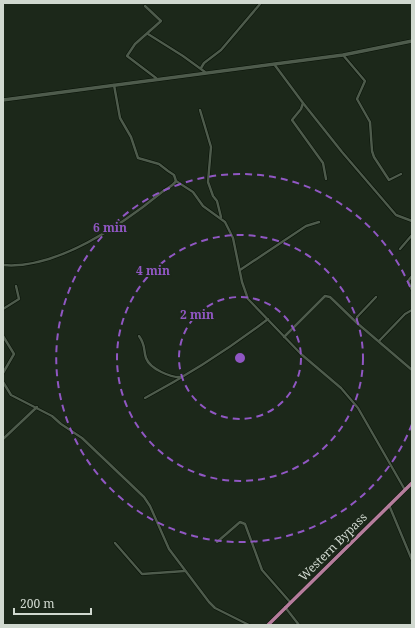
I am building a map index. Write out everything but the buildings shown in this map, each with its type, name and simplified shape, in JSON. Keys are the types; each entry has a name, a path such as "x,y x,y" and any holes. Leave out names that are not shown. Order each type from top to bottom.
{"main road":[{"name":"Western Bypass","path":"268,625 412,483"}],"street":[{"path":"201,68 204,63 221,50 260,4"},
{"path":"145,6 161,20 148,34 135,44 127,56 156,78"},
{"path":"148,34 206,72"},
{"path":"3,100 156,78 343,55 412,41"},
{"path":"343,55 365,81 357,99 370,122 372,151 374,157 389,180 401,174"},
{"path":"274,63 303,103 342,152 396,215 412,220"},
{"path":"114,84 120,118 131,137 138,158 159,164 174,175 176,181 193,192 203,206 225,222 233,238 248,300 284,337 342,388 358,408 405,490"},
{"path":"303,103 302,107 292,120 323,163 326,179"},
{"path":"200,110 211,147 208,182 213,196 217,201 221,218"},
{"path":"3,265 28,264 56,256 85,244 140,210 176,181"},
{"path":"240,270 306,226 319,222"},
{"path":"400,249 412,235"},
{"path":"412,276 408,281 412,290"},
{"path":"3,309 19,299 16,286"},
{"path":"284,337 325,296 330,296 401,363 412,370"},
{"path":"357,323 357,317 376,297"},
{"path":"378,341 412,310"},
{"path":"145,398 190,374 237,343 268,319"},
{"path":"3,336 14,354 3,373"},
{"path":"140,336 145,348 146,358 154,369 177,377 190,374"},
{"path":"3,382 11,395 52,416 86,441 144,497 153,512 165,542 185,571 215,608 249,625"},
{"path":"3,439 37,407"},
{"path":"389,505 412,560"},
{"path":"217,542 240,522 245,524 262,570 290,602"},
{"path":"115,543 142,574 185,571"},
{"path":"285,607 299,625"}]}
